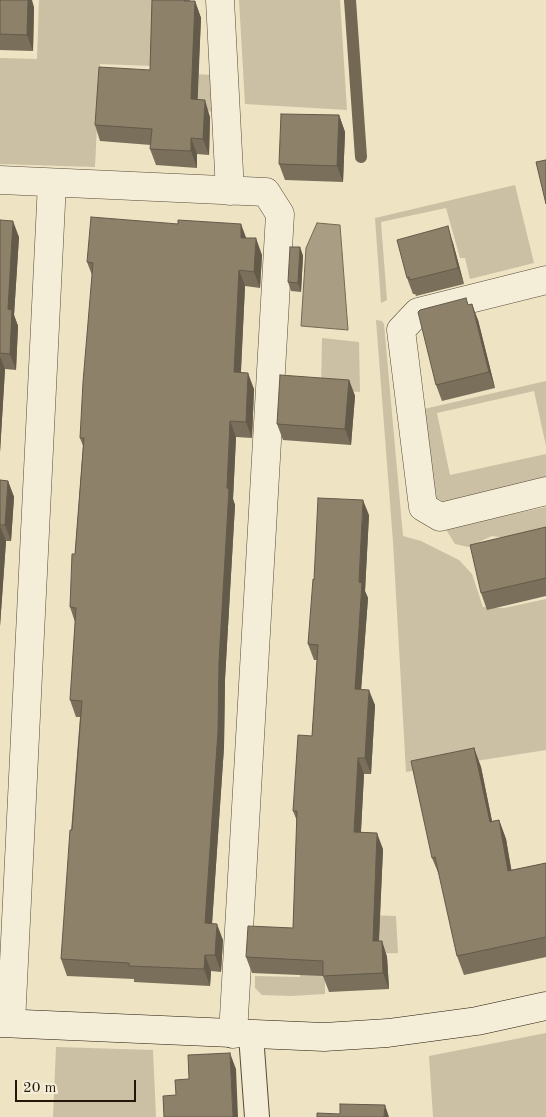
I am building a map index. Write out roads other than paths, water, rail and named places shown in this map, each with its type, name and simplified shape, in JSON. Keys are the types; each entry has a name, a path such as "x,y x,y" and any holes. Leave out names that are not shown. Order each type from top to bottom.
{"street":[{"path":"220,0 230,191"},
{"path":"0,180 266,192 280,214 242,1034"},
{"path":"52,182 6,1023 324,1037 388,1033 478,1021 546,1006"},
{"path":"546,280 418,312 401,330 423,507 440,517 546,491"}],"lane":[{"path":"242,1034 257,1117"}],"waterway":[{"path":"350,0 361,157"}]}
